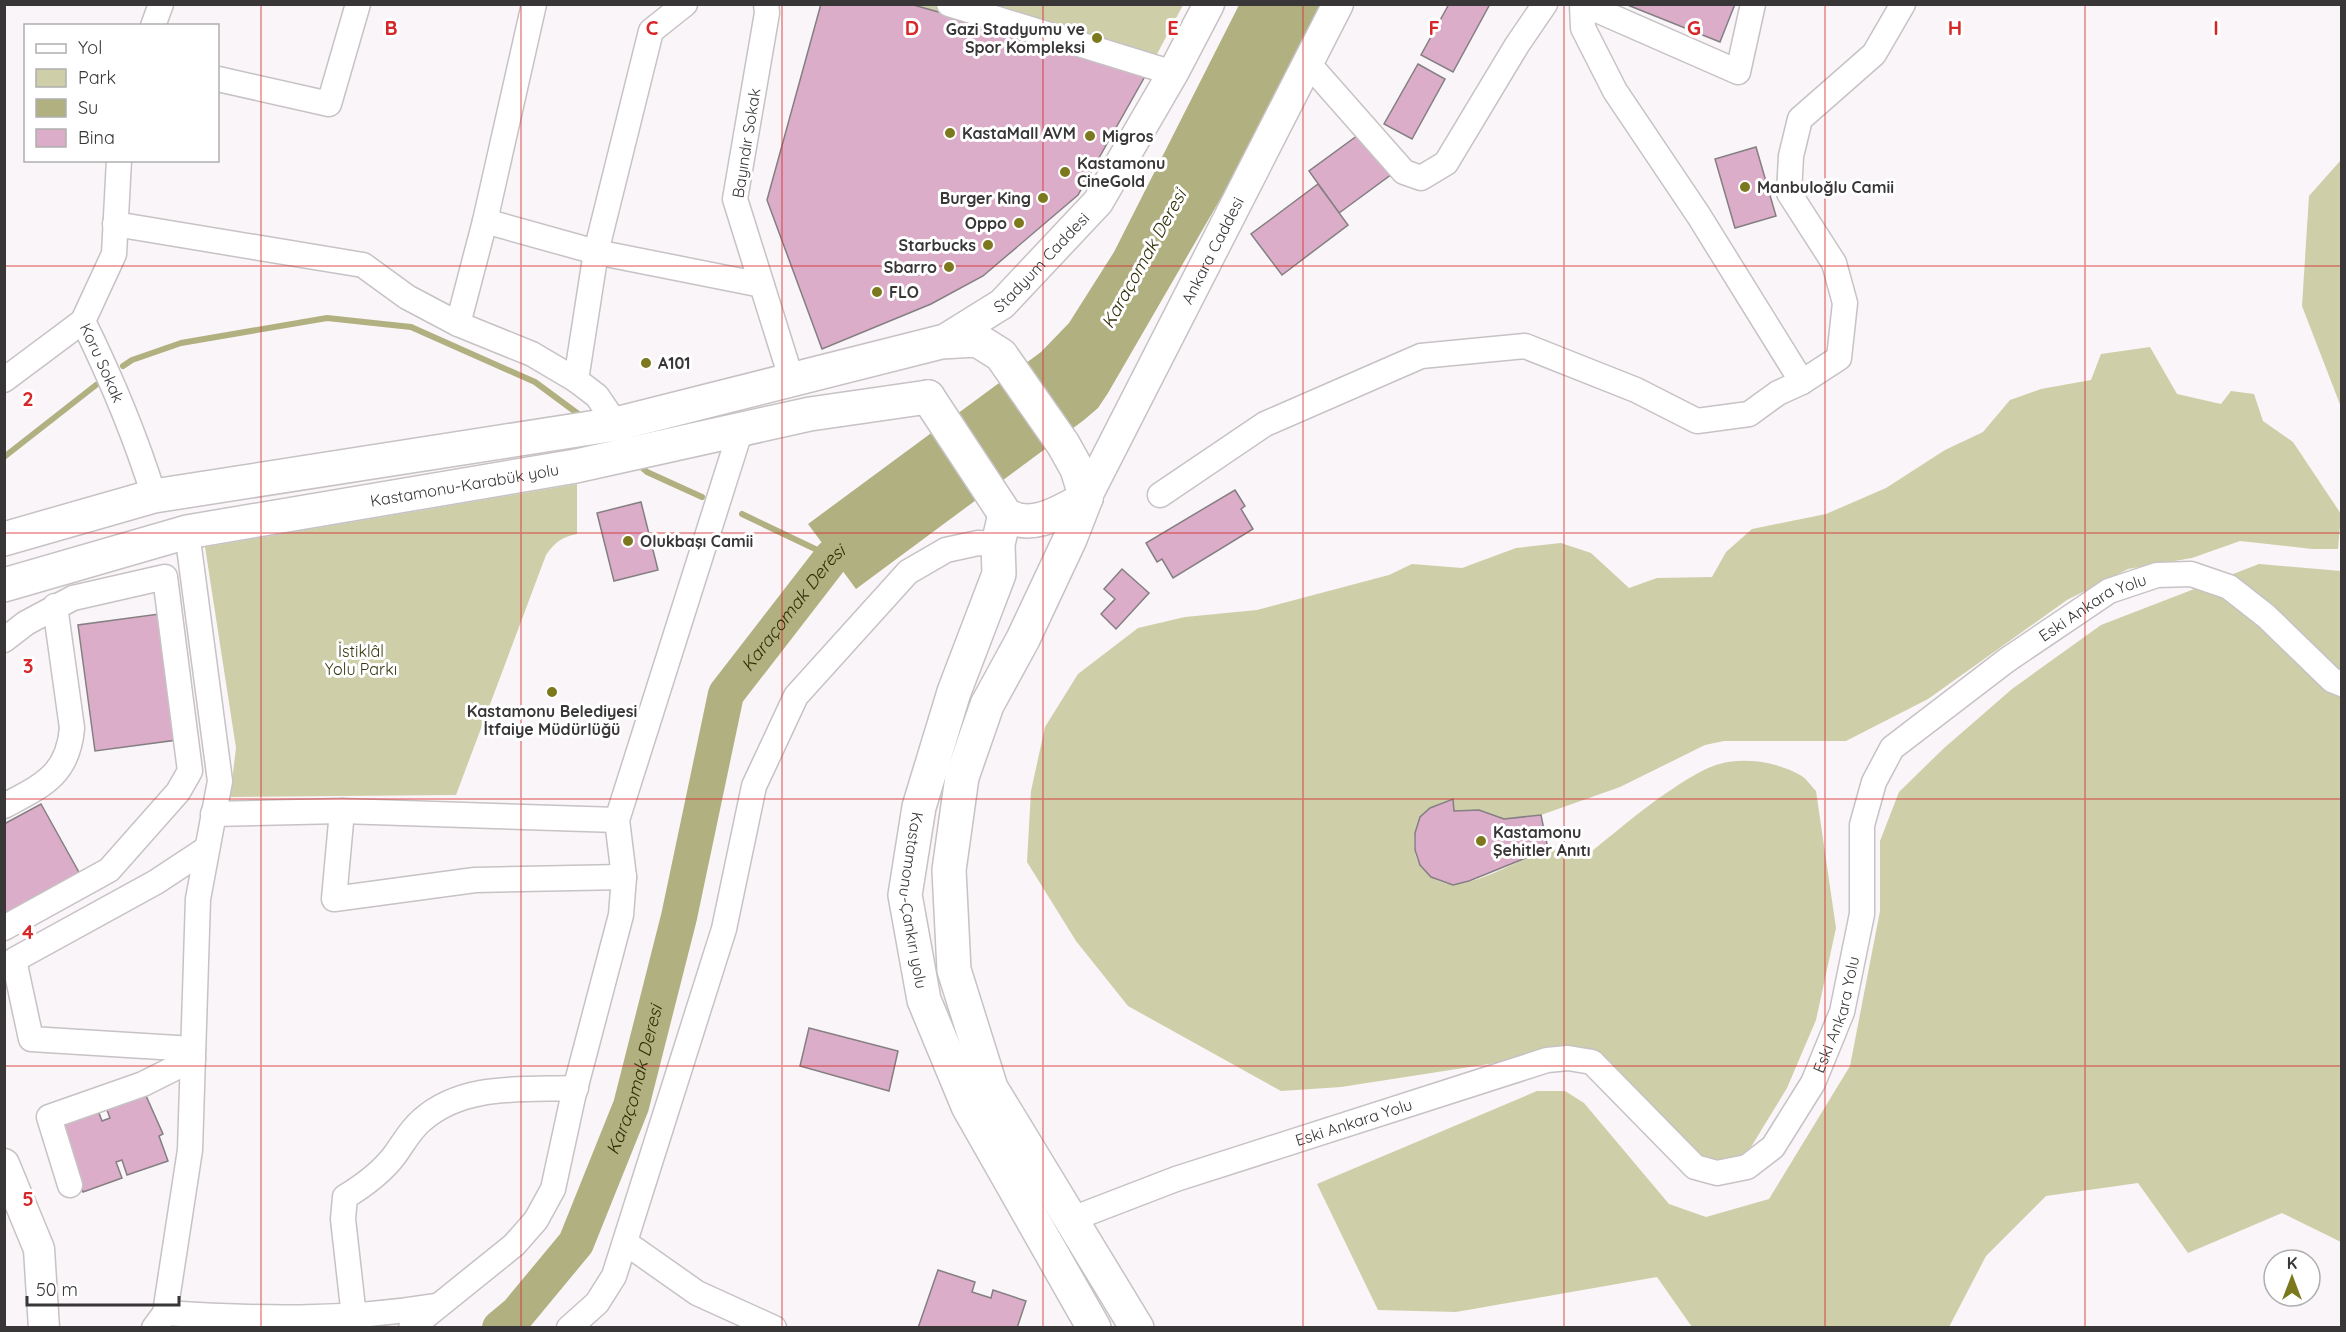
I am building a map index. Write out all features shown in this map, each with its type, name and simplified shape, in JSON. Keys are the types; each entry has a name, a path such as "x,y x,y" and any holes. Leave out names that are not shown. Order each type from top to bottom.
{"highway":[{"path":"4,539 154,496 616,424 941,342 977,340 1001,355 1063,444 1077,469 1086,498 1039,520 1013,520 1002,529 928,397 929,373 941,342"},
{"name":"Kastamonu-Karabük yolu","path":"4,585 187,532 576,466 810,414 928,397"},
{"name":"Kastamonu-Çankırı yolu","path":"1086,498 1070,539 1028,629 987,705 962,777 949,870 954,970 991,1088 1137,1328"},
{"name":"Kastamonu-Çankırı yolu","path":"1002,529 999,574 954,692 919,807 905,895 924,1000 968,1106 1094,1328"}],"main road":[{"name":"Stadyum Caddesi","path":"941,342 1002,304 1098,202 1173,73 1209,4"},
{"name":"Ankara Caddesi","path":"1086,498 1338,4"},
{"path":"4,1164 39,1249 44,1328"}],"street":[{"path":"154,24 161,4"},
{"path":"219,79 329,104 358,4"},
{"path":"459,324 485,221 534,4"},
{"path":"576,380 596,252 651,31 685,4"},
{"name":"Bayındır Sokak","path":"766,4 767,13 735,199 792,381"},
{"path":"949,4 1173,73"},
{"path":"1307,62 1404,172 1421,178 1446,163 1517,45 1545,4"},
{"path":"1753,4 1738,72 1582,4 1583,28 1615,91 1699,216 1802,382"},
{"path":"1160,495 1265,424 1421,356 1525,346 1636,390 1697,422 1749,414 1778,393 1802,382 1839,358 1845,303 1834,263 1789,193 1791,156 1800,119 1874,54 1903,4"},
{"name":"Koru Sokak","path":"118,162 114,254 83,321 123,407 154,496"},
{"path":"485,221 596,252 762,285"},
{"path":"115,224 363,265 407,297 459,324 532,354 576,380 597,396 616,424"},
{"path":"4,380 83,321"},
{"path":"411,1328 514,1245 536,1220 553,1189 576,1088 621,915 624,876 618,820 741,429"},
{"path":"569,1328 597,1303 614,1276 626,1243 724,929 754,786 795,696 908,572 946,550 978,543 1002,529"},
{"path":"187,532 220,781 198,899 190,1149 160,1320 354,1317 436,1306"},
{"path":"4,640 55,606 73,598 192,571"},
{"name":"Eski Ankara Yolu","path":"1072,1219 1176,1179 1547,1060 1568,1058 1592,1062 1695,1167 1717,1173 1747,1167 1773,1147 1813,1083 1842,1011 1862,914 1862,825 1874,782 1892,748 2007,660 2109,591 2157,575 2191,574 2229,587 2266,616 2332,680 2342,684"},
{"path":"4,928 109,870 187,779 190,771 165,577"},
{"path":"4,806 49,781 58,771 71,741 72,728 55,606"},
{"path":"213,814 342,811 618,820"},
{"path":"342,811 334,899 475,880 624,876"},
{"path":"193,1054 31,1040 14,960 156,882 206,849"},
{"path":"70,1185 49,1117 143,1084 193,1054"},
{"path":"354,1317 343,1218 345,1197 366,1184 393,1158 423,1119 448,1102 477,1092 576,1088"},
{"path":"626,1243 697,1293 774,1328"}],"green space":[{"name":"Gazi Stadyumu ve Spor Kompleksi","path":"910,5 1183,5 1148,71"},
{"path":"2341,160 2341,407 2302,306 2309,196"},
{"path":"2150,347 2177,394 2221,404 2231,391 2254,394 2263,421 2293,442 2341,514 2338,549 2312,549 2240,541 2192,558 2128,569 2067,600 1928,699 1846,741 1724,741 1705,745 1620,787 1541,815 1504,819 1479,810 1454,811 1453,799 1436,806 1424,816 1416,829 1414,843 1416,857 1423,869 1434,879 1458,884 1491,874 1549,849 1586,856 1659,798 1690,778 1717,765 1741,761 1766,763 1789,770 1806,780 1816,791 1836,928 1816,1020 1787,1088 1751,1147 1734,1161 1694,1161 1601,1073 1534,1057 1341,1087 1281,1091 1128,1006 1076,941 1027,862 1031,791 1045,727 1078,674 1138,628 1185,617 1257,610 1389,575 1412,564 1462,568 1516,548 1561,543 1591,553 1629,588 1657,578 1712,577 1726,552 1752,529 1826,514 1886,488 1945,450 1983,432 2010,400 2041,389 2091,380 2101,354"},
{"name":"İstiklâl Yolu Parkı","path":"577,484 577,534 559,541 546,555 456,795 230,797 236,748 205,547"},
{"path":"2259,564 2341,571 2341,1242 2282,1213 2188,1253 2138,1183 2046,1196 1986,1256 1949,1327 1692,1327 1657,1277 1456,1312 1378,1310 1317,1184 1537,1091 1565,1091 1584,1103 1669,1204 1706,1217 1769,1199 1850,1066 1880,911 1880,841 1899,792 1943,749 2012,689 2101,625"}],"water":[{"path":"1239,5 1320,5 1229,184 1108,393 1098,408 1084,420 856,589 808,524 1041,352 1069,323 1114,252"}],"building":[{"name":"KastaMall AVM","path":"821,4 910,4 1148,71 1078,195 983,276 931,304 822,349 767,200"},
{"path":"1449,4 1490,4 1453,72 1421,55"},
{"path":"1625,4 1735,4 1720,42"},
{"path":"1418,64 1445,79 1412,139 1384,124"},
{"path":"1365,130 1396,171 1339,213 1309,171"},
{"name":"Manbuloğlu Camii","path":"1756,147 1776,216 1735,228 1715,159"},
{"path":"1318,184 1348,225 1282,275 1251,234"},
{"path":"1235,490 1245,506 1241,509 1253,529 1173,578 1162,559 1157,562 1146,543"},
{"name":"Olukbaşı Camii","path":"641,502 658,570 614,581 597,513"},
{"path":"1122,569 1149,593 1116,629 1101,614 1115,599 1104,589"},
{"path":"159,614 177,740 95,751 78,625"},
{"name":"Kastamonu Şehitler Anıtı","path":"1453,799 1454,811 1479,810 1504,819 1541,815 1548,849 1469,881 1453,885 1431,877 1420,865 1415,850 1415,833 1420,817 1430,808"},
{"path":"41,804 81,876 4,918 4,824"},
{"path":"809,1028 898,1051 889,1091 800,1066"},
{"path":"143,1089 163,1134 159,1136 168,1161 127,1175 122,1160 116,1162 122,1178 83,1192 57,1120 96,1105 102,1121 110,1118 104,1102"},
{"path":"938,1270 975,1282 972,1292 991,1298 993,1290 1026,1301 1017,1328 918,1328"}],"waterway":[{"path":"123,366 132,360 181,343 327,318 411,327 535,382 581,416"},
{"path":"4,457 96,385"},
{"path":"638,464 647,472 702,497"},
{"path":"742,514 832,557"},
{"name":"Karaçomak Deresi","path":"500,1328 518,1313 576,1243 631,1106 679,917 726,694 832,557 870,528"}],"place":[{"name":"Gazi Stadyumu ve Spor Kompleksi","path":"1097,38"},
{"name":"KastaMall AVM","path":"950,133"},
{"name":"Migros","path":"1090,136"},
{"name":"Kastamonu CineGold","path":"1065,172"},
{"name":"Manbuloğlu Camii","path":"1745,187"},
{"name":"Burger King","path":"1043,198"},
{"name":"Oppo","path":"1019,223"},
{"name":"Starbucks","path":"988,245"},
{"name":"Sbarro","path":"949,267"},
{"name":"FLO","path":"877,292"},
{"name":"A101","path":"646,363"},
{"name":"Olukbaşı Camii","path":"628,541"},
{"name":"Kastamonu Belediyesi İtfaiye Müdürlüğü","path":"552,692"},
{"name":"Kastamonu Şehitler Anıtı","path":"1481,841"}]}
